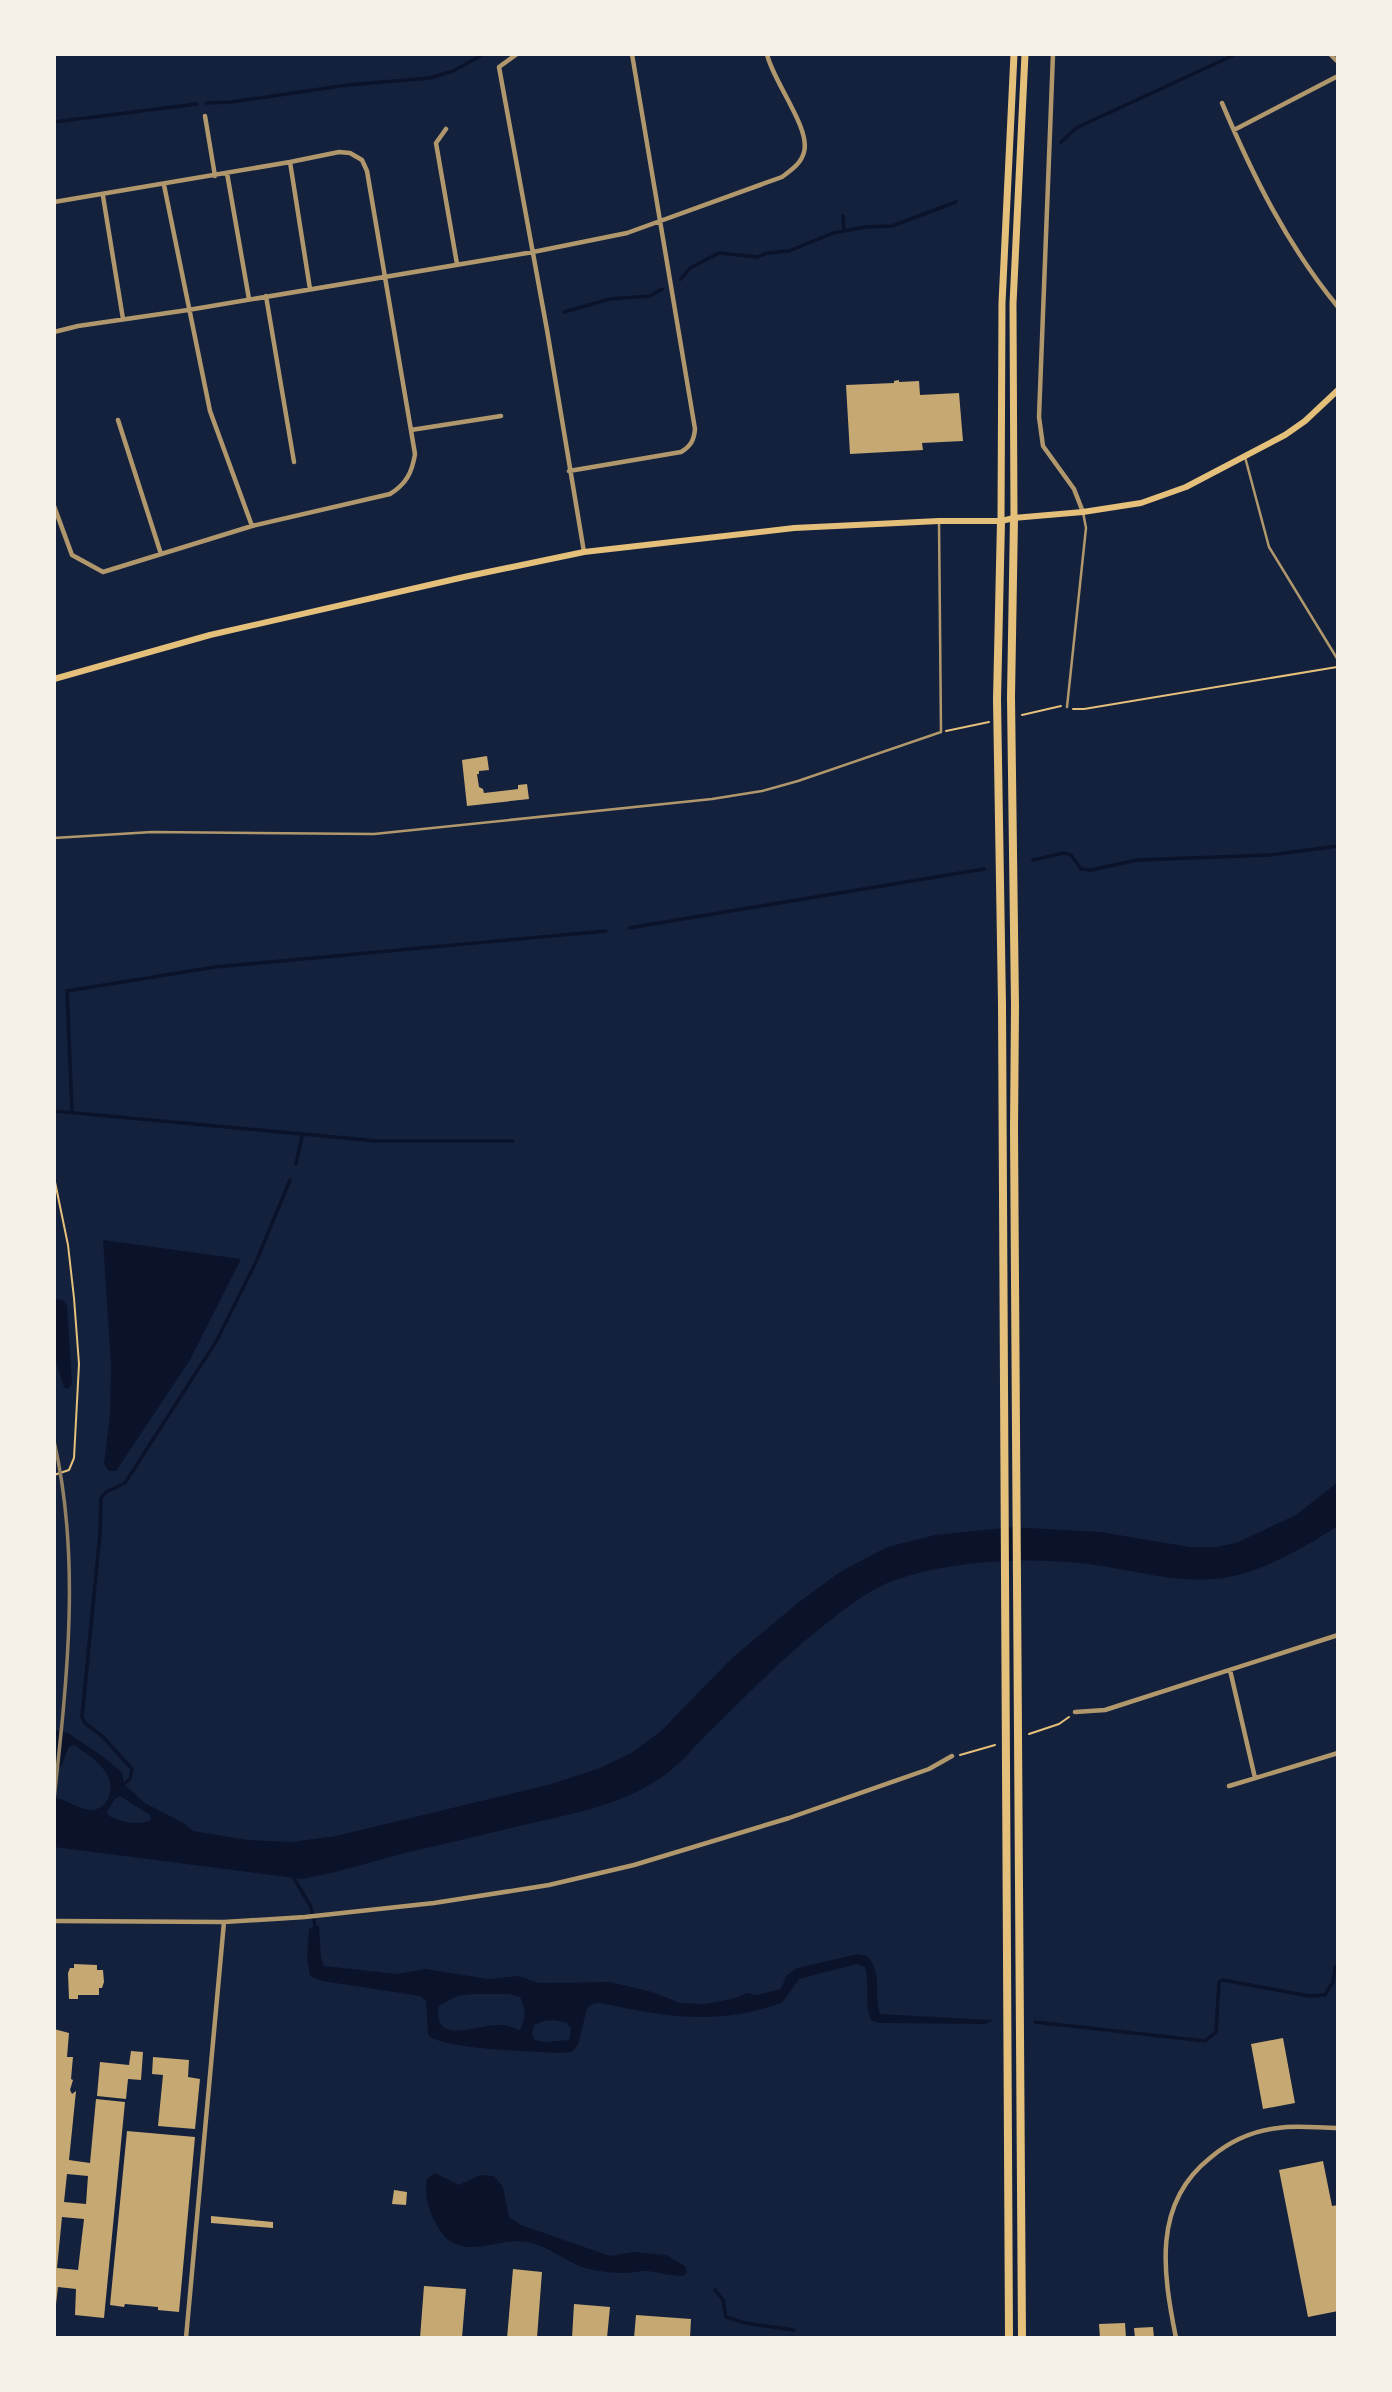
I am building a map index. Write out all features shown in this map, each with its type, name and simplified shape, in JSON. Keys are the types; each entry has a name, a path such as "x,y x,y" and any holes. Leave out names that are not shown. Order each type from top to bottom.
{"highway":[{"path":"1014,518 1011,743 1015,1006 1022,2338"},
{"path":"1001,521 997,744 1003,1213 1009,2338"}],"main road":[{"path":"1001,521 1002,303 1014,54"},
{"path":"1014,518 1013,304 1025,54"},
{"path":"54,679 210,635 584,552 794,528 1001,521 1141,503 1186,487 1245,457 1305,421 1338,390"}],"street":[{"path":"517,54 499,67 584,552"},
{"path":"569,471 681,452 692,443 694,437 693,416 632,54"},
{"path":"54,332 533,252 628,233 782,177 796,167 804,152 804,141 800,125 767,54"},
{"path":"1053,54 1039,418 1043,446 1074,489 1083,512"},
{"path":"1331,54 1338,62"},
{"path":"1234,130 1338,76"},
{"path":"1222,103 1266,199 1288,239 1338,307"},
{"path":"205,116 215,176"},
{"path":"446,130 436,143 457,264"},
{"path":"54,202 103,196 339,152 350,153 362,160 367,170 386,275 415,454 413,468 405,483 390,494 252,526 103,572 72,555 54,506"},
{"path":"290,162 310,289"},
{"path":"227,173 249,299"},
{"path":"164,185 210,411 252,526"},
{"path":"103,196 123,319"},
{"path":"266,296 294,462"},
{"path":"411,430 501,416"},
{"path":"118,420 162,554"},
{"path":"1075,1712 1105,1710 1338,1635"},
{"path":"1230,1670 1255,1778"},
{"path":"1229,1786 1338,1753"},
{"path":"54,1921 224,1923 434,1903 524,1889 634,1865 801,1814 929,1769 952,1756"},
{"path":"186,2338 224,1923"},
{"path":"1176,2338 1165,2266 1167,2231 1176,2199 1197,2168 1224,2146 1247,2135 1279,2128 1338,2128"}],"lane":[{"path":"1245,457 1269,547 1338,660"},
{"path":"1067,707 1086,528 1083,512"},
{"path":"54,838 152,832 374,834 712,799 762,791 798,781 941,732 939,521"}],"path":[{"path":"1067,707 1084,709 1338,667"},
{"path":"941,732 969,726"},
{"path":"54,1177 68,1245 79,1364 74,1458 69,1470 54,1475"},
{"path":"1028,1734 1059,1724 1075,1712"},
{"path":"952,1756 995,1745"}],"water":[{"path":"103,1240 241,1259 190,1360 116,1471 109,1471 104,1464 110,1415 111,1365"},
{"path":"54,1299 63,1300 67,1306 72,1384 68,1389 64,1387 54,1356"},
{"path":"1338,1482 1338,1526 1272,1563 1229,1577 1194,1580 1088,1564 1015,1561 941,1568 887,1583 871,1591 801,1644 681,1762 661,1778 625,1797 585,1810 302,1879 54,1847 54,1798 94,1810 106,1802 110,1784 103,1768 74,1745 69,1747 61,1767 54,1769 54,1730 68,1733 102,1756 122,1772 124,1784 145,1803 193,1831 248,1840 291,1842 336,1836 551,1784 600,1768 633,1752 661,1731 732,1658 799,1602 840,1572 887,1547 935,1535 1013,1527 1101,1532 1190,1547 1216,1547 1236,1543 1296,1515","holes":["120,1796 150,1815 151,1820 135,1823 114,1818 107,1812"]},
{"path":"319,1926 324,1966 397,1974 426,1969 488,1979 519,1976 539,1983 610,1982 652,1992 680,2003 705,2004 747,1993 757,1995 781,1989 786,1976 797,1968 858,1954 867,1956 875,1971 880,2014 993,2020 986,2024 879,2023 871,2020 865,1967 857,1964 799,1979 782,2003 734,2015 691,2017 592,2004 587,2008 578,2045 572,2052 470,2047 437,2040 428,2035 426,2001 420,1996 322,1981 310,1976 307,1957 309,1929","holes":["509,1994 520,1997 524,2014 520,2030 501,2025 468,2030 449,2030 442,2026 439,2006 457,1996","554,2020 567,2023 571,2029 569,2040 535,2040 532,2034 534,2025"]},
{"path":"435,2173 459,2185 480,2175 494,2176 503,2187 509,2217 521,2225 610,2256 634,2252 666,2255 685,2266 687,2273 683,2276 646,2271 620,2273 592,2270 528,2242 515,2241 476,2247 453,2243 443,2234 428,2205 427,2179"}],"building":[{"path":"899,380 919,381 920,395 959,393 963,441 922,443 923,450 850,454 846,385 894,383"},
{"path":"487,756 489,770 479,771 477,774 479,787 484,793 518,789 518,785 527,784 529,799 467,806 462,760"},
{"path":"74,1964 97,1965 97,1970 103,1970 104,1982 102,1988 99,1988 99,1995 78,1995 78,1999 69,1999 68,1973 70,1968 74,1968"},
{"path":"54,2029 69,2033 67,2057 73,2057 70,2090 72,2094 76,2091 69,2160 90,2163 96,2099 125,2102 104,2318 75,2315 76,2289 58,2287 54,2304","holes":["67,2174 88,2176 86,2204 64,2202","62,2217 84,2219 78,2270 57,2268"]},
{"path":"1283,2038 1295,2103 1263,2109 1251,2044"},
{"path":"131,2051 143,2052 141,2080 128,2079 126,2099 97,2096 100,2062 129,2065"},
{"path":"153,2057 189,2060 188,2077 200,2079 195,2129 158,2126 163,2075 152,2074"},
{"path":"127,2131 195,2137 179,2312 158,2310 158,2307 110,2305"},
{"path":"1323,2161 1332,2206 1338,2205 1338,2311 1308,2317 1279,2170"},
{"path":"394,2190 407,2192 406,2205 392,2204"},
{"path":"211,2216 273,2222 273,2228 211,2223"},
{"path":"513,2269 542,2272 537,2338 507,2338"},
{"path":"424,2286 466,2289 462,2338 420,2338"},
{"path":"574,2304 610,2307 607,2338 572,2338"},
{"path":"636,2315 691,2319 690,2338 634,2338"},
{"path":"1125,2323 1126,2338 1100,2338 1099,2324"},
{"path":"1153,2327 1154,2338 1135,2338 1134,2328"}],"waterway":[{"path":"206,103 231,102 348,85 430,78 453,71 484,54"},
{"path":"1061,142 1076,128 1236,54"},
{"path":"54,122 197,104"},
{"path":"681,279 690,268 719,253 757,257 789,251 833,233 865,227 892,226 956,202"},
{"path":"843,216 844,231"},
{"path":"564,312 610,299 650,296 662,289"},
{"path":"1033,860 1064,853 1071,855 1081,869 1091,870 1137,860 1270,855 1338,846"},
{"path":"629,928 984,869"},
{"path":"72,1111 67,991 215,967 606,931"},
{"path":"54,1111 377,1141 513,1141"},
{"path":"296,1164 302,1136"},
{"path":"124,1784 130,1779 132,1769 82,1717 100,1534 101,1498 106,1492 125,1483 217,1340 256,1262 290,1180"},
{"path":"292,1875 311,1907 315,1926"},
{"path":"1035,2022 1205,2041 1216,2032 1219,1982 1223,1980 1309,1996 1325,1995 1333,1982 1338,1964"},
{"path":"715,2290 723,2300 726,2317 745,2323 794,2330"}],"railway":[{"path":"54,1441 62,1485 69,1575 67,1665 54,1799"}]}
